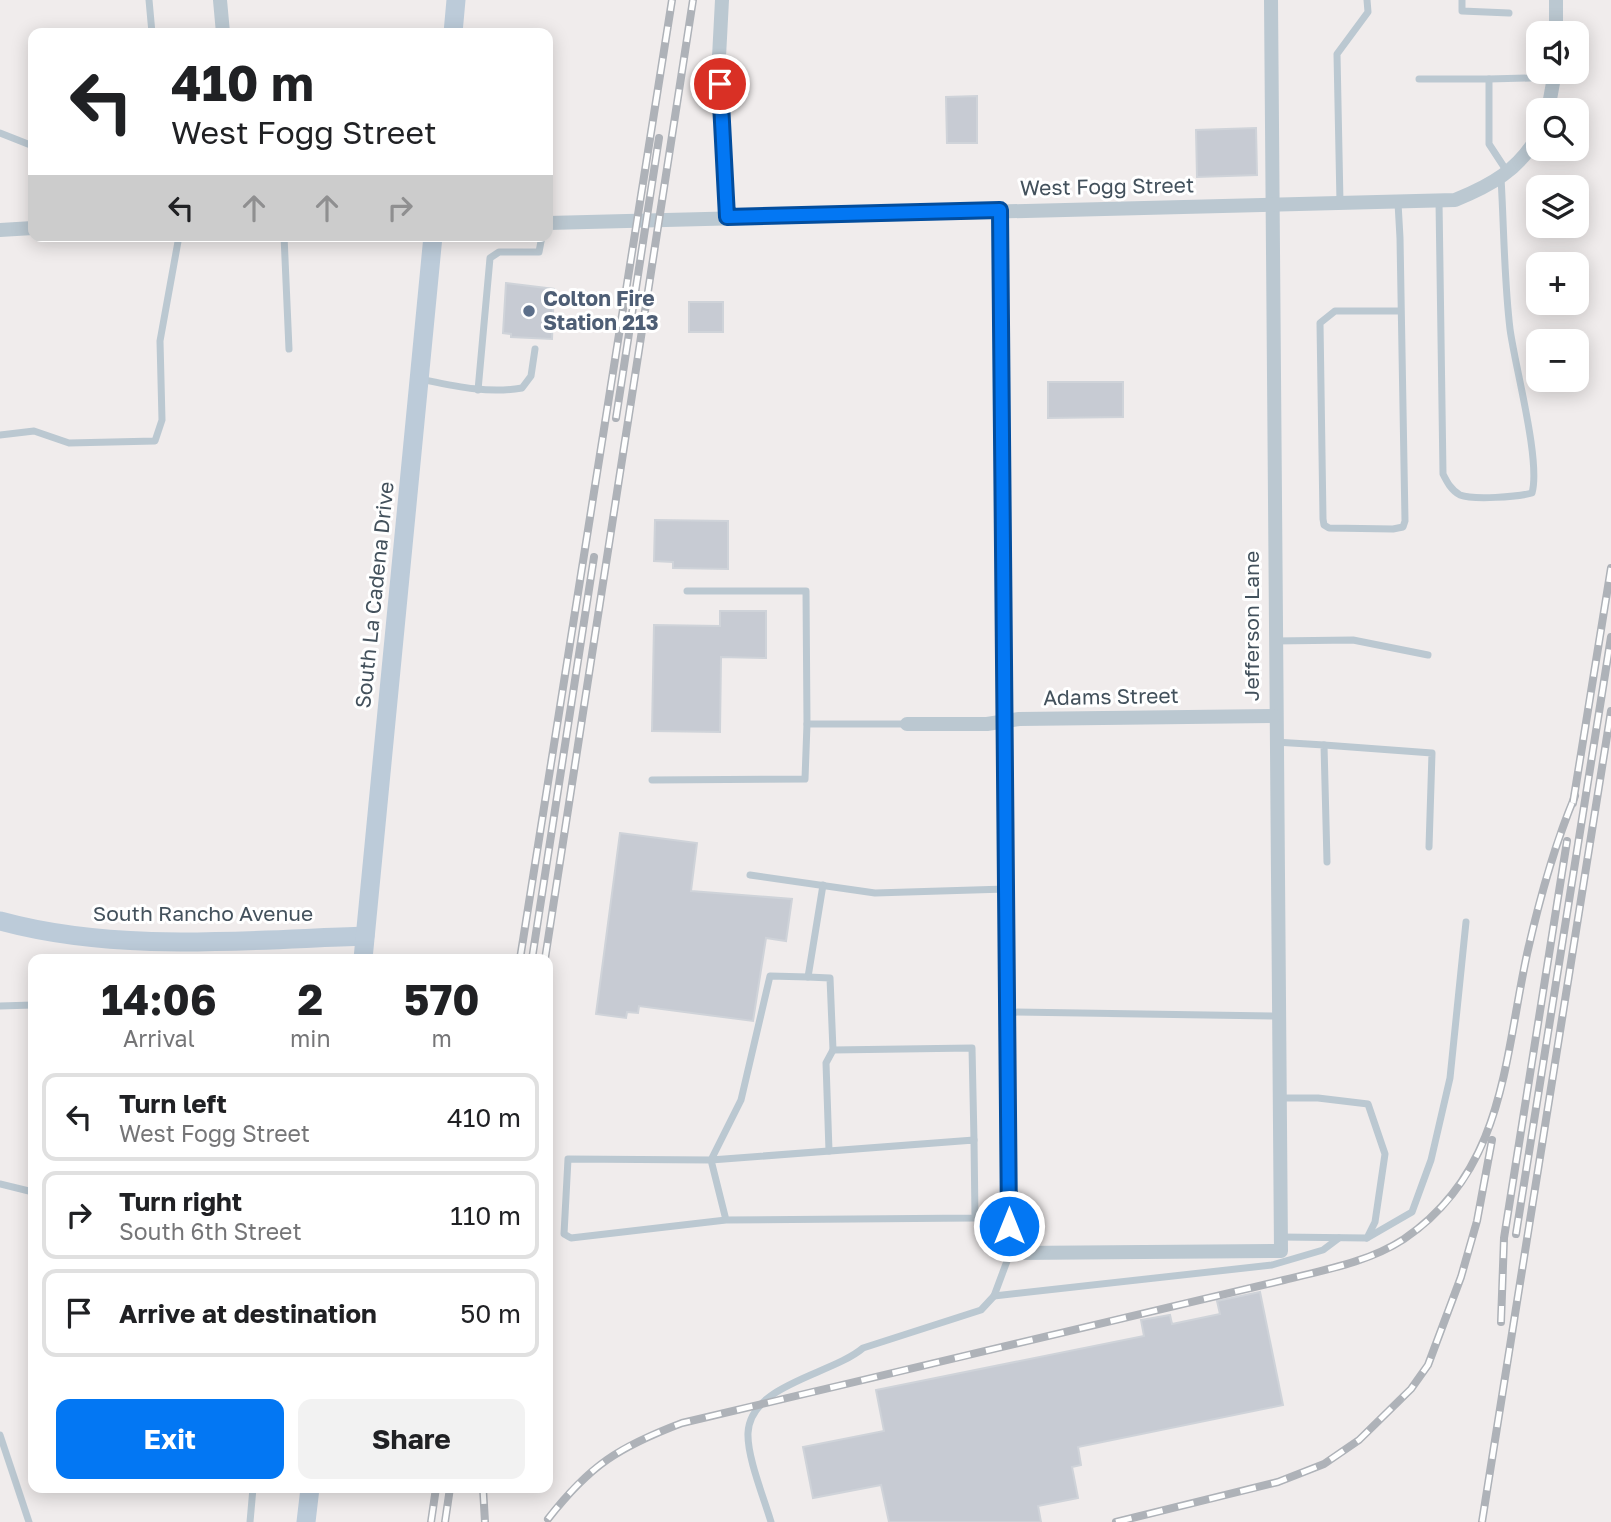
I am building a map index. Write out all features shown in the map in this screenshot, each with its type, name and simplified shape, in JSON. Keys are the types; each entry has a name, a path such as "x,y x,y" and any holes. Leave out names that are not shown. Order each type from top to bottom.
{"main road":[{"path":"453,28 456,0"},
{"name":"South La Cadena Drive","path":"364,954 432,242"},
{"name":"South Rancho Avenue","path":"0,921 72,937 199,942 366,936"},
{"path":"306,1522 309,1493"}],"street":[{"path":"220,0 223,28"},
{"path":"722,0 719,57 727,217"},
{"name":"Jefferson Lane","path":"1270,0 1274,716 1281,1244"},
{"path":"1556,0 1556,21"},
{"name":"West Fogg Street","path":"553,223 1455,200 1505,176 1526,156"},
{"path":"1000,210 1010,1253 1281,1244"},
{"path":"0,230 28,228"},
{"name":"Adams Street","path":"907,724 1274,716"}],"lane":[{"path":"149,0 152,28"},
{"path":"1340,204 1337,54 1368,12 1367,0"},
{"path":"1462,0 1462,11 1508,13"},
{"path":"1419,79 1526,78"},
{"path":"1439,201 1443,474 1448,486 1461,496 1520,497 1532,493 1535,482 1510,328 1505,176 1489,144 1489,79"},
{"path":"0,133 28,144"},
{"path":"1398,203 1401,311 1403,527 1329,528 1324,525 1322,519 1320,323 1335,311 1401,311"},
{"path":"0,435 34,431 69,443 155,442 162,420 160,341 178,242"},
{"path":"284,242 289,349"},
{"path":"478,390 490,257 499,252 539,252 541,242"},
{"path":"419,379 478,390 503,391 522,388 531,376 535,349"},
{"path":"652,780 805,779 806,591 687,591"},
{"path":"1274,641 1353,640 1428,655"},
{"path":"807,724 907,724"},
{"path":"1275,743 1432,753 1429,847"},
{"path":"1324,745 1327,862"},
{"path":"750,875 875,893 1007,889"},
{"path":"808,977 823,885"},
{"path":"1281,1244 1367,1238 1412,1212 1431,1160 1450,1078 1466,922"},
{"path":"726,1220 711,1160 741,1100 770,976 830,978 833,1050 826,1063 829,1151"},
{"path":"0,1006 28,1005"},
{"path":"1008,1012 1278,1016"},
{"path":"833,1050 972,1048 974,1140 975,1217 726,1220 571,1238 564,1234 568,1159 711,1160 974,1140"},
{"path":"1279,1098 1318,1098 1368,1104 1385,1154 1375,1222 1367,1238"},
{"path":"0,1184 28,1191"},
{"path":"994,1296 1272,1265 1323,1250 1339,1238"},
{"path":"771,1522 747,1434 752,1415 771,1394 850,1359 863,1349 981,1310 994,1296 1010,1253"},
{"path":"0,1435 29,1522"},
{"path":"250,1522 253,1493"}],"building":[{"path":"977,96 977,143 947,143 946,97"},
{"path":"1256,128 1257,175 1197,177 1196,130"},
{"name":"Colton Fire Station 213","path":"506,283 554,289 552,339 511,337 511,334 503,333"},
{"path":"689,302 723,302 723,332 689,332"},
{"path":"1048,382 1123,382 1123,417 1048,418"},
{"path":"655,520 728,521 728,569 673,568 673,562 654,561"},
{"path":"720,611 766,611 766,658 721,657 720,732 652,731 654,625 720,626"},
{"path":"620,833 697,843 691,891 792,899 786,941 766,938 753,1021 639,1006 638,1013 627,1012 626,1018 596,1014"},
{"path":"1260,1292 1283,1405 1078,1447 1081,1465 1072,1467 1078,1498 1038,1506 1041,1522 889,1522 881,1485 813,1498 803,1447 884,1431 876,1390 1144,1336 1141,1320 1170,1315 1172,1324 1220,1314 1217,1301"}],"railway":[{"path":"521,954 672,0"},
{"path":"546,954 693,0"},
{"path":"616,418 659,138"},
{"path":"533,954 594,557"},
{"path":"1573,803 1611,568"},
{"path":"1516,1234 1611,637"},
{"path":"1482,1522 1611,711"},
{"path":"548,1519 563,1500 607,1460 640,1441 682,1423 1330,1269 1376,1254 1404,1239 1437,1212 1462,1181 1481,1147 1504,1073 1527,954 1542,894 1575,796"},
{"path":"1501,1322 1504,1238 1567,841"},
{"path":"1116,1522 1278,1482 1324,1464 1359,1440 1411,1389 1428,1365 1461,1277 1477,1221 1492,1140"},
{"path":"431,1522 435,1493"},
{"path":"445,1522 449,1493"},
{"path":"483,1493 485,1522"}],"place":[{"name":"Colton Fire Station 213","path":"529,311"}],"route":[{"path":"720,84 727,217 1000,210 1009,1226"}]}
